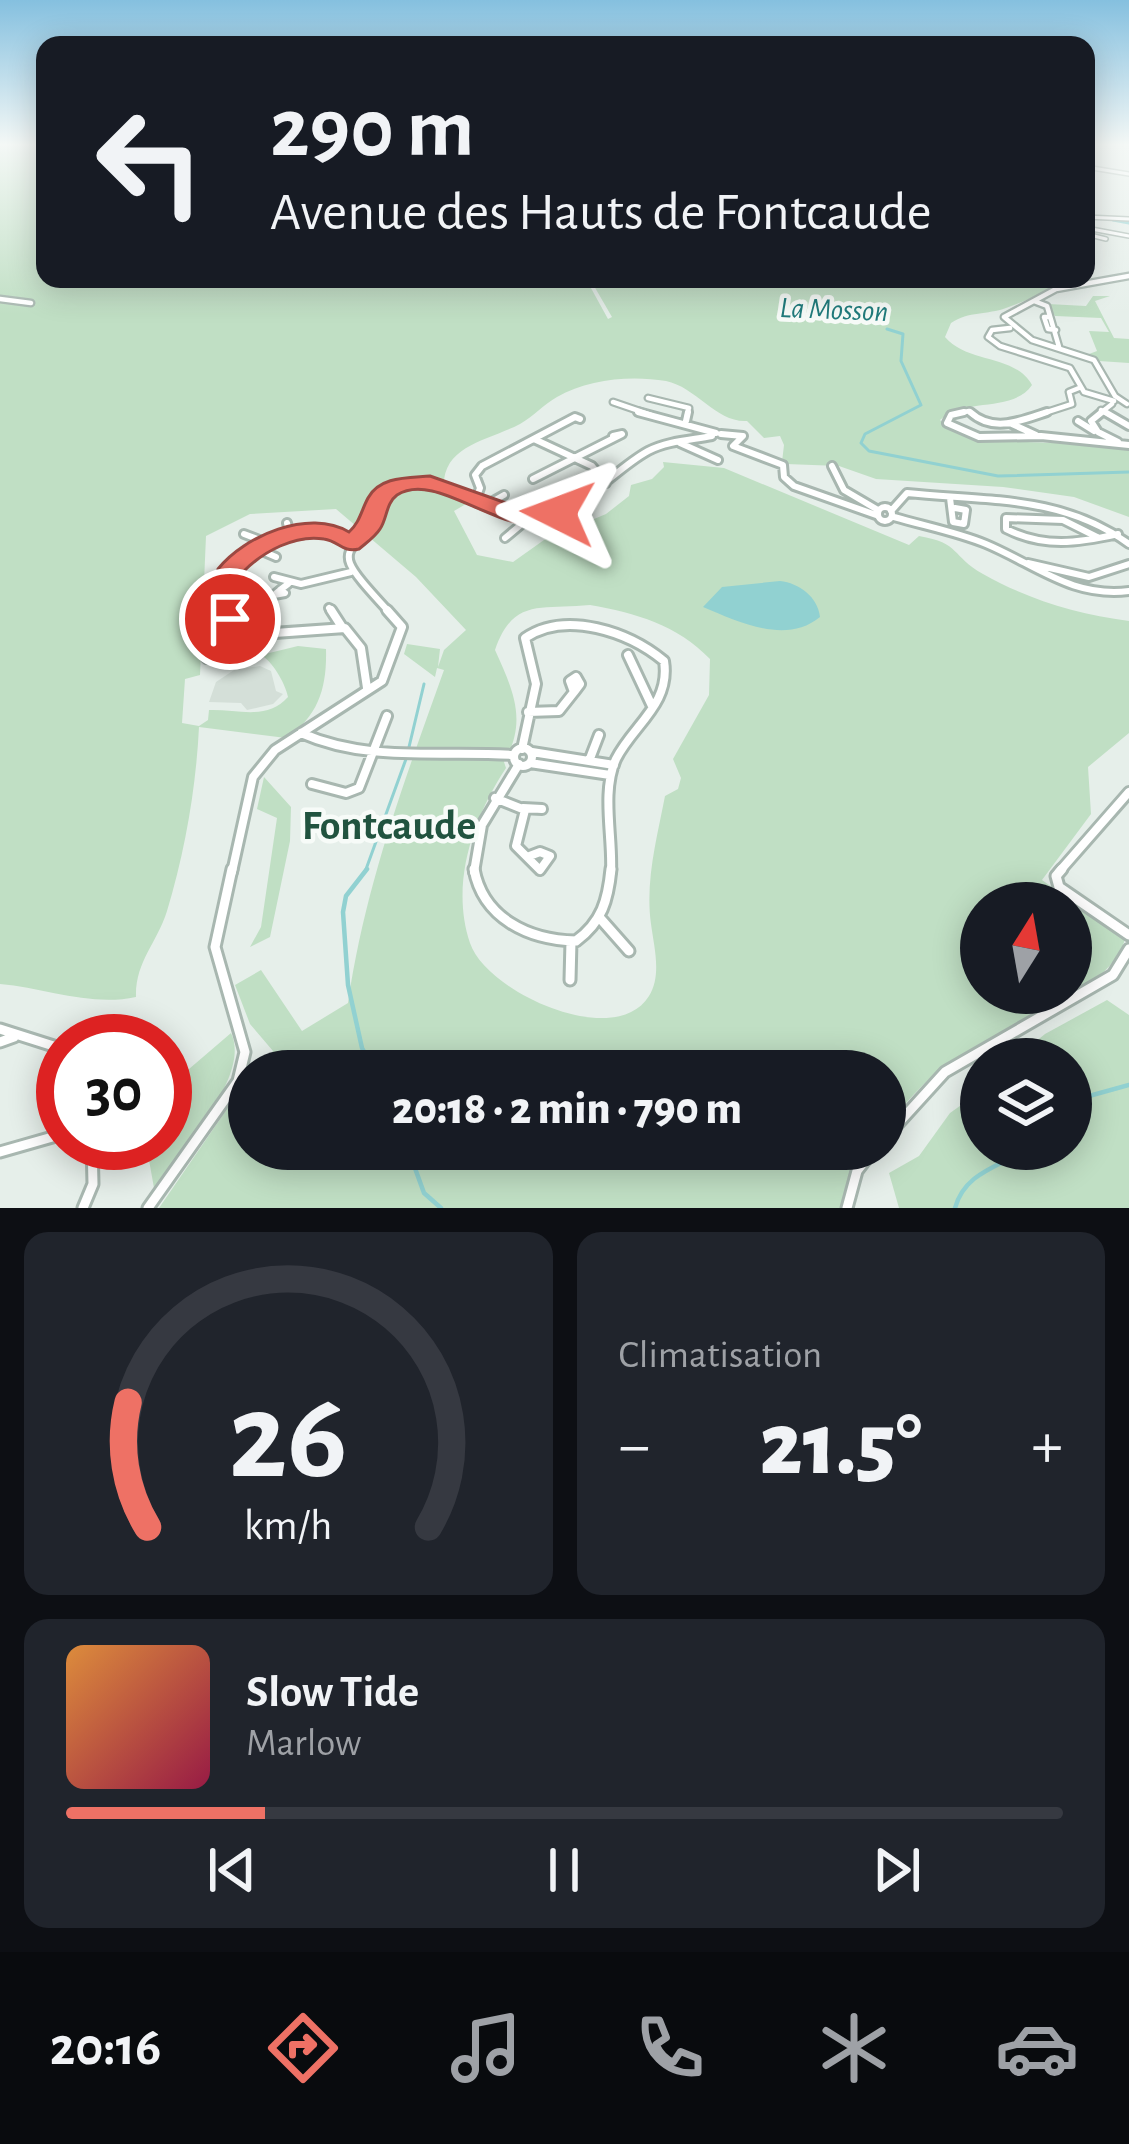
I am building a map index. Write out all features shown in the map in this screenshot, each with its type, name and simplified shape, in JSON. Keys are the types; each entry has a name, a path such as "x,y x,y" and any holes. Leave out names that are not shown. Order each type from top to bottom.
{"street":[{"path":"1095,232 1129,236"},
{"path":"1095,235 1106,239"},
{"path":"1095,282 1128,278"},
{"path":"1010,328 1005,313 1062,288"},
{"path":"0,299 31,303"},
{"path":"1031,300 1046,305 1059,346"},
{"path":"982,323 998,329"},
{"path":"1079,388 1079,378 1070,368 994,343 988,333 1010,328 1096,361 1120,401"},
{"path":"1012,424 1072,404 1069,392 1079,388 1120,401"},
{"path":"649,398 672,400 688,408 686,421"},
{"path":"1098,431 1091,418 1120,401"},
{"path":"613,402 636,413 686,421 716,435"},
{"path":"1101,410 1129,425"},
{"path":"1041,436 1012,424 982,424 972,411 951,415 947,423 970,436 1041,436 1120,444"},
{"path":"476,499 480,488 476,472 498,455 575,417 580,419"},
{"path":"1078,421 1129,447"},
{"path":"148,1208 238,1082 245,1052 215,956 253,777 266,757 386,675 402,627 352,572 346,555 350,544 370,526 380,497 394,486 424,482 529,518 585,500 649,451 716,435 744,437 735,448 783,465 789,483 968,537 1080,592 1129,591"},
{"path":"532,479 613,436"},
{"path":"533,440 592,466 606,483"},
{"path":"680,442 718,460"},
{"path":"832,466 844,490 877,513"},
{"path":"551,514 554,499 579,485"},
{"path":"892,514 904,493 1046,505 1088,518 1129,544"},
{"path":"488,504 504,495"},
{"path":"950,498 955,508"},
{"path":"505,538 529,518"},
{"path":"1097,537 1063,520 1006,518 1006,529 1031,540 1066,546 1118,534"},
{"path":"287,523 290,535"},
{"path":"231,636 230,574 242,558 265,542 290,535 329,531 350,544"},
{"path":"244,534 265,542"},
{"path":"255,548 276,557"},
{"path":"231,554 242,558"},
{"path":"1024,563 1093,578 1112,575 1129,564"},
{"path":"280,590 288,584 352,572"},
{"path":"274,577 288,584"},
{"path":"329,608 361,648 363,683 369,689"},
{"path":"278,622 278,633"},
{"path":"528,755 528,712 536,684 525,638 535,629 549,626 614,633 658,655 668,677 611,776 611,858 599,917 586,937 571,941 500,919 478,898 475,851 516,759 528,755 611,776"},
{"path":"207,658 231,636 342,627"},
{"path":"628,655 652,706"},
{"path":"528,712 560,711 574,692"},
{"path":"312,784 323,790 354,791 387,716"},
{"path":"301,733 320,743 373,749 516,759 528,755 614,765"},
{"path":"589,761 599,735"},
{"path":"1129,792 1056,876 1059,887 1129,935"},
{"path":"495,798 542,809"},
{"path":"523,808 516,845 526,858"},
{"path":"599,917 628,951"},
{"path":"571,941 571,980"},
{"path":"906,1115 944,1072 1113,975 1129,949"},
{"path":"0,1028 36,1042"},
{"path":"0,1042 14,1037"},
{"path":"0,1152 36,1142"},
{"path":"83,1208 93,1184 93,1170"},
{"path":"848,1208 858,1170"}],"shaded area":[{"path":"260,666 271,671 276,691 283,694 273,704 247,710 241,703 209,702 216,682 234,670"}],"green space":[{"path":"0,201 36,201 36,288 591,288 608,319 612,317 595,288 1057,288 951,323 945,337 955,346 1014,368 1032,385 1013,399 962,409 940,420 954,430 999,440 1129,449 1129,517 1074,497 876,479 839,466 786,464 780,436 764,438 747,421 726,416 677,385 653,379 610,380 552,400 520,424 458,454 445,476 444,491 471,501 454,511 477,555 513,562 544,540 606,514 629,496 631,485 652,479 663,462 724,468 909,545 919,536 942,542 983,574 1036,598 1129,621 1129,733 1088,767 1091,814 1045,882 960,882 960,1014 1039,1014 994,1038 960,1038 960,1057 906,1103 906,1050 272,1050 250,1024 235,985 261,970 302,1031 348,1003 375,876 444,670 437,668 435,677 404,654 407,644 440,649 438,667 444,650 466,630 416,577 336,509 250,514 206,536 200,675 185,679 182,723 199,726 208,720 209,710 252,712 280,704 288,697 281,678 261,655 298,646 326,649 325,676 313,710 286,738 199,727 192,796 163,922 139,973 136,997 119,999 0,984","holes":["590,605 655,622 684,637 710,659 709,695 673,759 681,778 678,789 665,796 655,844 650,892 656,961 653,988 632,1012 609,1018 582,1016 525,996 500,980 481,962 464,921 468,852 506,768 515,733 512,692 495,650 511,621 544,607"]},
{"path":"1093,296 1110,296 1095,301 1114,338 1129,339 1129,363 1099,361 1089,354 1097,351 1089,331 1109,332 1101,318 1055,316 1048,304 1086,306"},
{"path":"264,777 291,807 290,841 270,937 250,947 261,927 277,818 257,809"},
{"path":"1092,916 1125,939 1092,982"},
{"path":"1107,1000 1129,1015 1129,1208 899,1208 889,1173 906,1170 906,1163 919,1156 960,1106 960,1170 1092,1170 1092,1038 1040,1038 1081,1014 1092,1014 1092,1008"},
{"path":"231,1033 235,1050 228,1050 228,1077 192,1139 192,1066"},
{"path":"228,1108 228,1170 853,1170 840,1208 159,1208 185,1170 192,1170 192,1160"},
{"path":"151,1170 168,1170 154,1188"}],"water":[{"path":"780,581 806,592 820,617 807,625 778,630 703,607 722,587"}],"waterway":[{"path":"1113,220 1129,223"},
{"name":"La Mosson","path":"887,329 903,334 901,361 921,405 865,434 861,443 869,451 998,476 1129,472"},
{"path":"409,747 424,684"},
{"path":"365,871 406,759"},
{"path":"363,1050 348,985 343,912 346,896 365,871"},
{"name":"La Mosson","path":"1092,1095 1129,1085"},
{"path":"416,1170 424,1193 441,1208"},
{"name":"La Mosson","path":"955,1208 967,1186 988,1170"}],"district":[{"name":"Fontcaude","path":"389,826"}],"route":[{"path":"230,619 231,569 248,552 277,537 329,531 350,544 370,526 380,497 394,486 430,483 520,517 558,513"}]}
